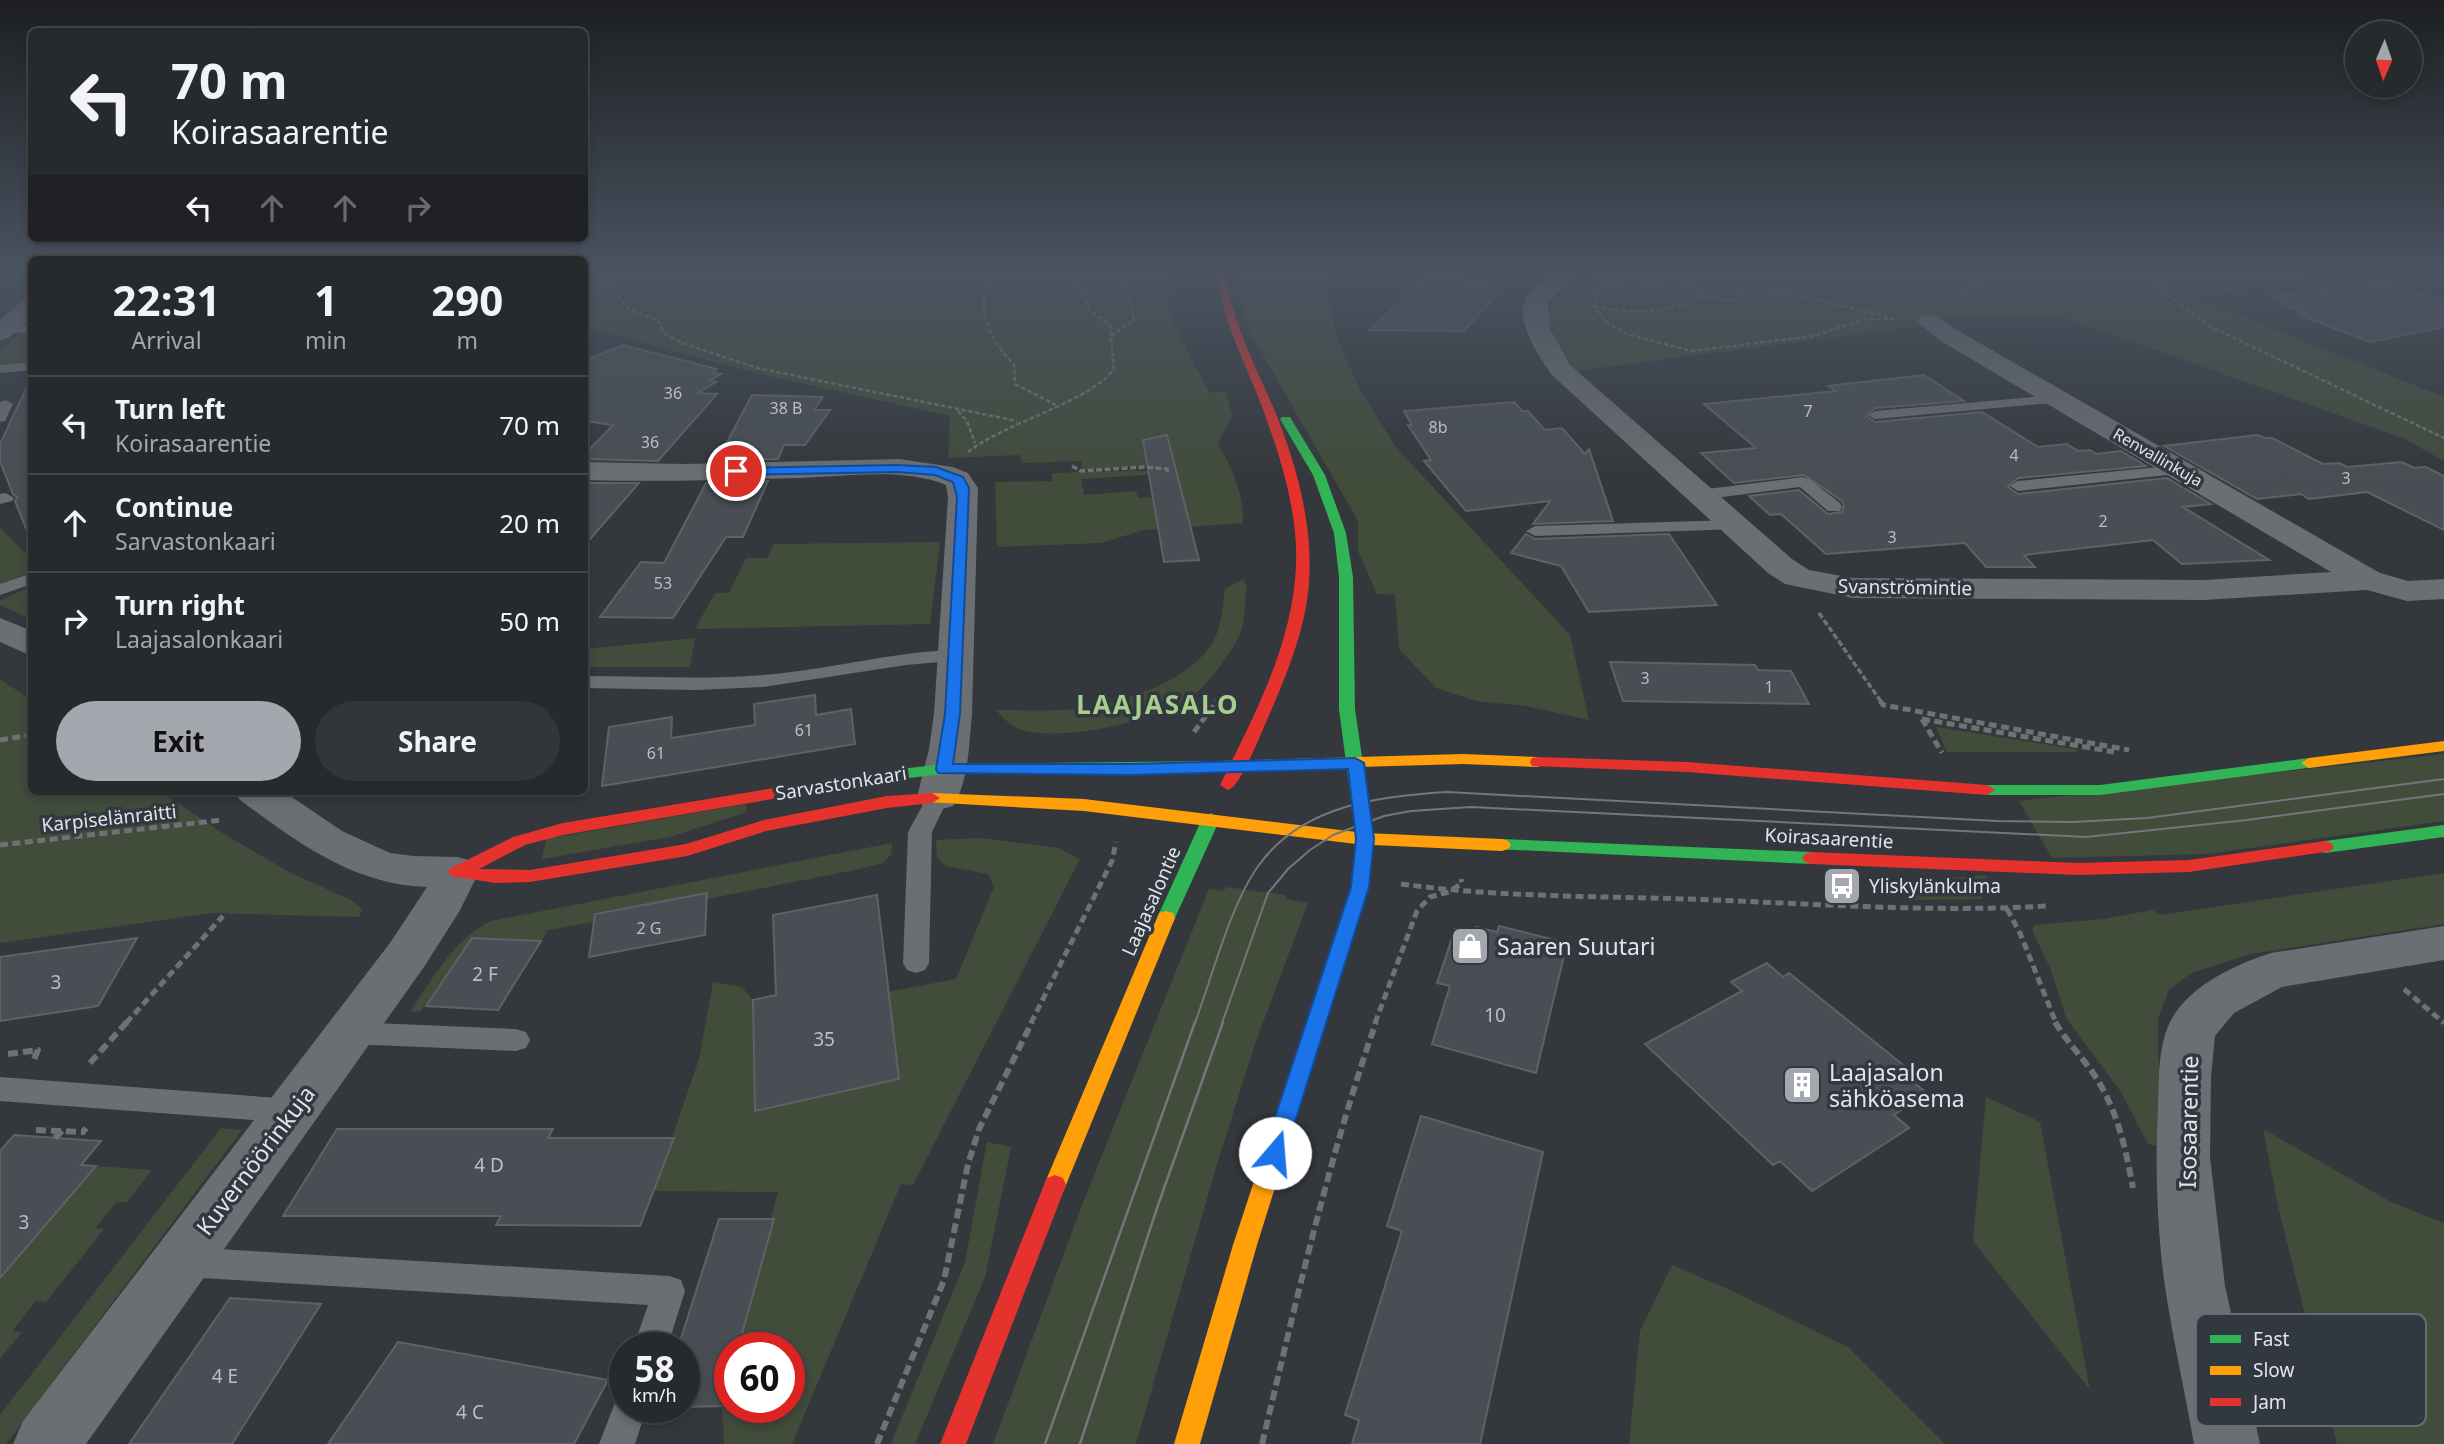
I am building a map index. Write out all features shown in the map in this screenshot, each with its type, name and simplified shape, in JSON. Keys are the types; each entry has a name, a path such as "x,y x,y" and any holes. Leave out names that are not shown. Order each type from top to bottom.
{"main road":[{"name":"Laajasalontie","path":"953,1444 1086,1107 1181,882 1286,656 1297,624 1304,582 1304,552 1290,475 1280,438 1238,341"},
{"name":"Laajasalontie","path":"1187,1444 1245,1245 1360,887 1365,839 1348,726 1346,576 1334,508 1313,459 1252,368"},
{"path":"1236,767 1463,758 1686,767 1904,786 2051,792 2100,790 2444,746"},
{"name":"Sarvastonkaari","path":"457,872 495,877 530,876 687,850 764,826 873,804 941,783 1236,767"},
{"name":"Sarvastonkaari","path":"457,872 519,841 563,829 884,775 1084,805 1216,809"},
{"name":"Koirasaarentie","path":"1216,809 1365,839 2006,867 2133,869 2189,866 2444,831"}],"street":[{"name":"Svanströmintie","path":"1540,341 1561,370 1699,495 1780,566 1811,581 1853,588 2204,590 2368,580 2407,591 2444,590"},
{"name":"Renvallinkuja","path":"1959,341 2368,580"},
{"path":"588,471 897,468 949,474 958,479 963,488 951,735 941,783"},
{"path":"0,628 28,643"},
{"name":"Sarvastonkaari","path":"261,795 338,846 369,862 409,872 457,872"},
{"name":"Kuvernöörinkuja","path":"46,1444 350,1032 436,912 457,872"},
{"name":"Isosaarentie","path":"2201,1314 2195,1286 2183,1157 2185,1076 2191,1030 2217,1000 2271,971 2444,943"},
{"name":"Isosaarentie","path":"2223,1426 2227,1444"}],"lane":[{"path":"0,369 28,366"},
{"path":"1875,415 2058,399"},
{"path":"2018,486 2180,470"},
{"path":"1699,495 1803,482 1833,507"},
{"path":"1535,531 1733,525"},
{"path":"0,590 28,580"},
{"path":"588,682 762,681 816,675 902,658 955,656"},
{"path":"916,963 920,832 941,783"},
{"path":"350,1032 516,1040"},
{"path":"0,1089 292,1111"},
{"path":"180,1261 668,1291 655,1332"},
{"path":"617,1444 624,1423"}],"path":[{"path":"679,341 757,368 1017,421"},
{"path":"993,341 997,349 1014,365 1015,384 1056,405"},
{"path":"949,474 975,443 1109,379 1114,371 1111,341"},
{"path":"1655,341 1691,351 1770,341"},
{"path":"2241,341 2444,438"},
{"path":"957,410 967,421 975,443"},
{"path":"1072,466 1081,471 1145,467 1167,469 1168,473"},
{"path":"1811,581 1806,594 1883,705 2131,750"},
{"path":"1194,732 1222,695"},
{"path":"1918,712 1940,750"},
{"path":"1922,719 2136,756"},
{"path":"0,740 28,736"},
{"name":"Karpiselänraitti","path":"0,845 222,820"},
{"path":"877,1444 944,1280 968,1164 979,1129 1112,861 1117,836"},
{"path":"1262,1444 1309,1247 1349,1100 1417,911 1430,897 1449,892 1900,908 2006,909 2050,906"},
{"path":"2006,909 2028,950 2062,1035 2096,1078 2124,1135 2135,1196"},
{"path":"82,1073 222,916"},
{"path":"2392,980 2444,1023"},
{"path":"0,1055 38,1049 26,1068"},
{"path":"55,1138 68,1124"},
{"path":"36,1130 72,1132"}],"green space":[{"path":"11,341 28,341 28,362 0,365 0,352"},
{"path":"639,341 1182,341 1210,393 1225,391 1232,415 1218,443 1236,482 1243,523 1144,530 1101,543 997,547 995,482 1052,481 1052,473 1159,470 1160,474 1081,479 1084,495 1136,491 1138,498 1182,495 1174,468 1146,466 1082,470 1081,461 1022,463 1020,455 948,458 950,416 760,374"},
{"path":"1255,341 1338,341 1360,390 1396,447 1570,635 1589,720 1526,706 1476,701 1436,688 1399,649 1395,595 1377,594 1358,551 1358,521"},
{"path":"1555,341 1803,341 1575,371"},
{"path":"2131,341 2305,341 2444,397 2444,461 2403,438"},
{"path":"0,528 28,556 28,573 0,584"},
{"path":"940,542 930,624 695,629 715,593 729,593 746,558 767,558 774,544"},
{"path":"1243,579 1247,586 1240,635 1214,674 1189,698 1120,725 1068,733 1021,730 996,710 1061,710 1099,705 1138,694 1176,677 1206,651 1218,631 1225,589"},
{"path":"28,587 28,618 0,605 0,601"},
{"path":"695,638 690,667 588,667 588,649"},
{"path":"0,679 28,698 28,795 166,795 224,834 289,872 351,900 362,909 359,917 212,913 0,943"},
{"path":"1936,727 2074,749 2079,752 1947,752"},
{"path":"2444,754 2444,821 2207,854 2052,858 2019,801"},
{"path":"746,804 747,812 670,837 542,859 546,839"},
{"path":"981,838 1059,848 1080,859 913,1185 901,1184 805,1413 805,1332 742,1332 774,1219 771,1219 778,1192 654,1191 699,1059 713,982 742,987 753,1000 755,1111 898,1079 888,992 956,979 994,887 988,874 946,866 937,857 936,840"},
{"path":"892,843 891,855 883,863 860,869 707,899 706,894 595,913 594,922 548,930 541,941 473,938 420,1012 410,1011 455,949 478,928 491,921"},
{"path":"2444,873 2444,924 2251,954 2191,973 2169,990 2158,1018 2158,1056 2167,1149 2148,1144 2121,1092 2066,1018 2051,970 2032,930 2035,925 2104,919 2152,910 2160,915"},
{"path":"1985,875 1995,891 1984,891 1982,899 1913,900 1902,882"},
{"path":"1226,887 1286,895 1286,899 1308,903 1256,1041 1217,1164 1136,1444 993,1444 1084,1200 1209,889 1224,891"},
{"path":"1986,1097 2040,1122 2090,1390 1973,1241"},
{"path":"221,1128 242,1130 6,1444 0,1444 0,1415"},
{"path":"2263,1129 2391,1202 2444,1223 2444,1444 2337,1444 2333,1426 2426,1426 2426,1314 2305,1314 2278,1206"},
{"path":"987,1142 1011,1147 985,1277 915,1444 891,1444 965,1262"},
{"path":"96,1166 152,1170 127,1202 117,1202 95,1228 104,1229 46,1302 36,1301 12,1331 22,1332 0,1359 0,1278"},
{"path":"1672,1265 1848,1347 1945,1444 1629,1444 1640,1331"},
{"path":"723,1423 801,1423 792,1444 724,1444"}],"building":[{"path":"623,345 717,369 712,373 721,374 710,381 716,382 698,393 717,394 658,461 588,459 588,451 613,425 588,422 588,359"},
{"path":"1924,375 1964,401 1875,408 1866,416 1875,422 1982,412 2038,447 2067,444 2078,451 2090,450 2096,454 2121,451 2146,466 2018,478 2008,487 2018,494 2167,478 2211,504 2183,507 2269,560 2182,564 2153,540 2024,555 2035,567 1986,567 1965,543 1826,554 1781,514 1770,515 1749,496 1799,490 1828,514 1842,512 1842,501 1804,475 1734,483 1701,453 1756,448 1704,404 1836,391 1828,386"},
{"path":"28,384 28,534 15,501 17,497 13,494 0,461 0,444"},
{"path":"752,395 823,397 814,410 830,410 805,445 784,445 778,459 717,461"},
{"path":"1514,402 1522,411 1528,411 1545,430 1562,428 1585,454 1589,449 1613,521 1533,524 1550,501 1466,511 1424,461 1431,460 1408,425 1412,425 1404,411"},
{"path":"1167,435 1199,560 1164,562 1143,440"},
{"path":"2257,435 2272,438 2323,464 2339,463 2347,467 2402,462 2414,468 2426,467 2444,476 2444,530 2367,492 2309,499 2301,494 2257,499 2164,446"},
{"path":"768,481 743,537 726,537 673,618 600,617 641,562 664,563 706,483"},
{"path":"588,483 639,483 588,541"},
{"path":"1526,534 1535,539 1669,534 1717,605 1589,612 1561,566 1511,553"},
{"path":"1610,662 1755,665 1758,670 1791,671 1809,704 1623,701"},
{"path":"815,695 816,715 851,709 855,744 602,786 609,727 672,717 671,738 755,725 754,704"},
{"path":"707,893 705,935 589,957 595,914"},
{"path":"877,895 899,1079 755,1111 753,1000 776,995 773,915"},
{"path":"1499,926 1567,943 1536,1073 1432,1044 1450,986 1437,983 1455,929 1474,934 1476,927 1497,932"},
{"path":"137,938 98,1006 0,1021 0,957"},
{"path":"472,938 541,941 498,1010 426,1006"},
{"name":"Laajasalon sähköasema","path":"1767,963 1783,977 1789,973 1912,1072 1905,1076 1927,1093 1894,1115 1909,1128 1812,1191 1780,1161 1773,1165 1645,1044 1742,991 1731,982"},
{"path":"1421,1116 1543,1152 1480,1444 1352,1444 1359,1420 1345,1415 1402,1231 1387,1226"},
{"path":"337,1129 553,1129 548,1138 674,1138 640,1226 496,1225 501,1216 283,1216"},
{"path":"14,1135 101,1141 81,1165 96,1166 0,1278 0,1151"},
{"path":"719,1219 774,1219 742,1332 714,1332 714,1406 700,1407 700,1332 683,1332"},
{"path":"230,1298 321,1304 232,1444 129,1444"},
{"path":"398,1342 608,1380 574,1444 328,1444"}],"tram line":[{"path":"1195,1023 1231,920 1259,865 1277,845 1297,829 1344,807 1369,801 1447,792 1997,821 2073,822 2147,818 2444,779"},
{"path":"1222,1023 1268,893 1288,869 1310,850 1333,835 1384,816 1411,811 1471,807 2086,837 2247,820 2444,794"},
{"path":"1045,1444 1195,1022"},
{"path":"1080,1444 1157,1208 1223,1022"}],"traffic: fast":[{"path":"1286,419 1319,475 1340,533 1346,577 1347,709 1365,839"},
{"path":"1987,790 2100,790 2309,763"},
{"path":"865,778 944,769 1219,766"},
{"path":"1166,918 1211,819"},
{"path":"2325,847 2444,831"},
{"path":"1502,845 1811,858"}],"traffic: slow":[{"path":"2309,763 2444,746"},
{"path":"1219,766 1463,759 1538,762"},
{"path":"932,798 1084,805 1365,839 1502,845"},
{"path":"1187,1444 1245,1245 1360,887 1365,839"},
{"path":"1055,1185 1166,918"}],"traffic: jam":[{"path":"1228,785 1274,687 1289,645 1299,605 1303,564 1300,520 1289,471 1270,414 1238,341"},
{"path":"1538,762 1687,767 1987,790"},
{"path":"457,872 519,841 563,829 865,778"},
{"path":"457,872 495,877 530,876 687,850 764,826 887,802 932,798"},
{"path":"1811,858 2078,869 2189,866 2325,847"},
{"path":"953,1444 1055,1185"}],"place":[{"name":"Yliskylänkulma","path":"1842,886"},
{"name":"Saaren Suutari","path":"1470,946"},
{"name":"Laajasalon sähköasema","path":"1802,1085"}],"district":[{"name":"LAAJASALO","path":"1158,704"}],"route":[{"path":"736,471 897,468 936,471 958,479 963,488 963,497 953,714 944,769 1131,769 1355,763 1365,839 1360,887 1275,1153"}]}
